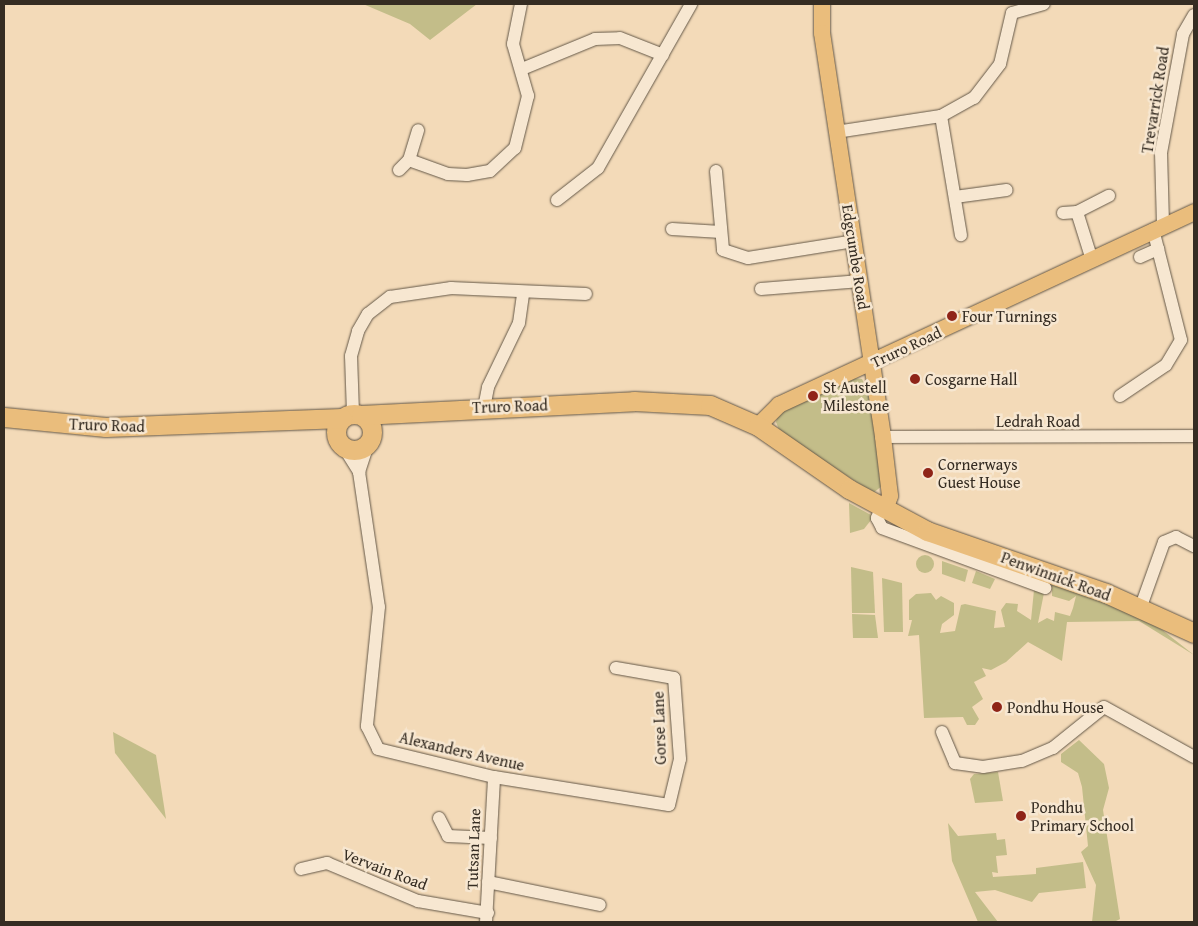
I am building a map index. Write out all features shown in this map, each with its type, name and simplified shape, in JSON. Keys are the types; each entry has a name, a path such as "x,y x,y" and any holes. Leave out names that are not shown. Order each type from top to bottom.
{"highway":[{"name":"Truro Road","path":"4,418 106,427 299,421 484,408 692,401 725,410 758,426 788,446"},
{"path":"369,441 371,425 352,416 336,429 341,444 356,450 369,441 406,412"},
{"name":"Truro Road","path":"299,421 341,444"},
{"name":"Penwinnick Road","path":"788,446 883,509 962,551 1143,610 1194,634"},
{"name":"Penwinnick Road","path":"1143,610 1194,647"}],"main road":[{"name":"Edgcumbe Road","path":"822,4 836,132 861,281 871,364 883,437 890,496 883,509"},
{"name":"Truro Road","path":"758,426 779,405 1092,260 1158,226 1194,212"}],"street":[{"path":"410,160 448,174 467,175 490,171 506,158 522,129 528,96 522,68 513,44 520,4"},
{"path":"556,200 598,168 691,4"},
{"path":"836,132 941,116 974,98 1000,64 1012,13 1044,4"},
{"name":"Trevarrick Road","path":"1120,396 1166,364 1182,340 1158,248 1158,226 1161,153 1183,34 1194,15"},
{"path":"522,68 595,39 620,38 663,55"},
{"path":"941,116 961,235"},
{"path":"398,170 410,160 418,130"},
{"path":"716,171 723,250 748,258 854,241"},
{"path":"955,197 1007,190"},
{"path":"1063,213 1077,212 1109,196"},
{"path":"1077,212 1092,260"},
{"path":"672,229 721,232"},
{"path":"1140,257 1158,248"},
{"path":"760,288 861,281"},
{"path":"352,416 351,356 358,331 377,304 400,293 423,289 586,294"},
{"path":"484,408 488,387 519,323 522,293"},
{"name":"Ledrah Road","path":"883,437 1194,436"},
{"name":"Alexanders Avenue","path":"359,472 369,441"},
{"name":"Alexanders Avenue","path":"341,444 359,472 379,607 367,726 378,748 494,777 669,805"},
{"path":"1143,610 1164,542 1176,537 1194,546"},
{"name":"Penwinnick Road","path":"962,551 1045,588"},
{"name":"Gorse Lane","path":"616,668 674,678 680,759 669,805"},
{"path":"942,732 955,763 983,767 1022,761 1053,748 1104,706 1194,757"},
{"name":"Tutsan Lane","path":"487,917 494,777"},
{"path":"439,818 448,836 491,838"},
{"name":"Vervain Road","path":"301,869 326,863 418,901 487,917"},
{"path":"488,882 600,905"}],"shaded area":[{"path":"363,4 477,4 430,40 410,24"},
{"path":"852,378 862,379 867,389 877,431 882,486 873,493 780,432 776,422 778,414"},
{"path":"849,503 871,515 871,520 864,529 850,533"},
{"path":"925,555 931,558 934,564 931,570 925,573 919,570 916,564 919,558"},
{"path":"967,557 1115,604 1161,629 1194,655 1139,621 1067,622 1062,661 1028,642 1006,662 991,670 982,668 986,676 974,682 983,699 972,707 979,719 975,725 967,725 963,717 924,718 919,635 908,636 912,620 909,620 909,600 916,594 931,593 936,600 941,596 954,603 954,615 942,624 940,633 955,631 961,605 965,604 996,611 994,628 1005,627 1001,610 1006,603 1018,604 1017,611 1031,620 1034,590 1044,593 1038,623 1047,618 1054,621 1055,612 1070,616 1073,608 1076,596 1069,601 1052,596 1052,585"},
{"path":"942,561 968,570 965,582 942,574"},
{"path":"851,567 873,572 875,613 852,613"},
{"path":"976,571 995,579 990,589 972,583"},
{"path":"882,578 902,583 903,632 884,632"},
{"path":"852,614 875,615 878,638 853,638"},
{"path":"113,732 156,755 166,819 115,753"},
{"path":"1079,740 1104,764 1109,788 1103,810 1120,919 1114,922 1092,922 1096,885 1081,852 1088,846 1082,787 1078,773 1061,762 1061,754"},
{"path":"998,772 1003,801 975,803 970,779 974,774"},
{"path":"948,823 958,836 996,833 997,840 1005,839 1007,855 996,856 998,873 992,872 993,877 1036,874 1036,868 1083,862 1086,888 1039,893 1032,902 995,890 975,892 998,922 978,922 952,861"}],"place":[{"name":"Four Turnings","path":"952,316"},
{"name":"Cosgarne Hall","path":"915,379"},
{"name":"St Austell Milestone","path":"813,396"},
{"name":"Cornerways Guest House","path":"928,473"},
{"name":"Pondhu House","path":"997,707"},
{"name":"Pondhu Primary School","path":"1021,816"}]}
